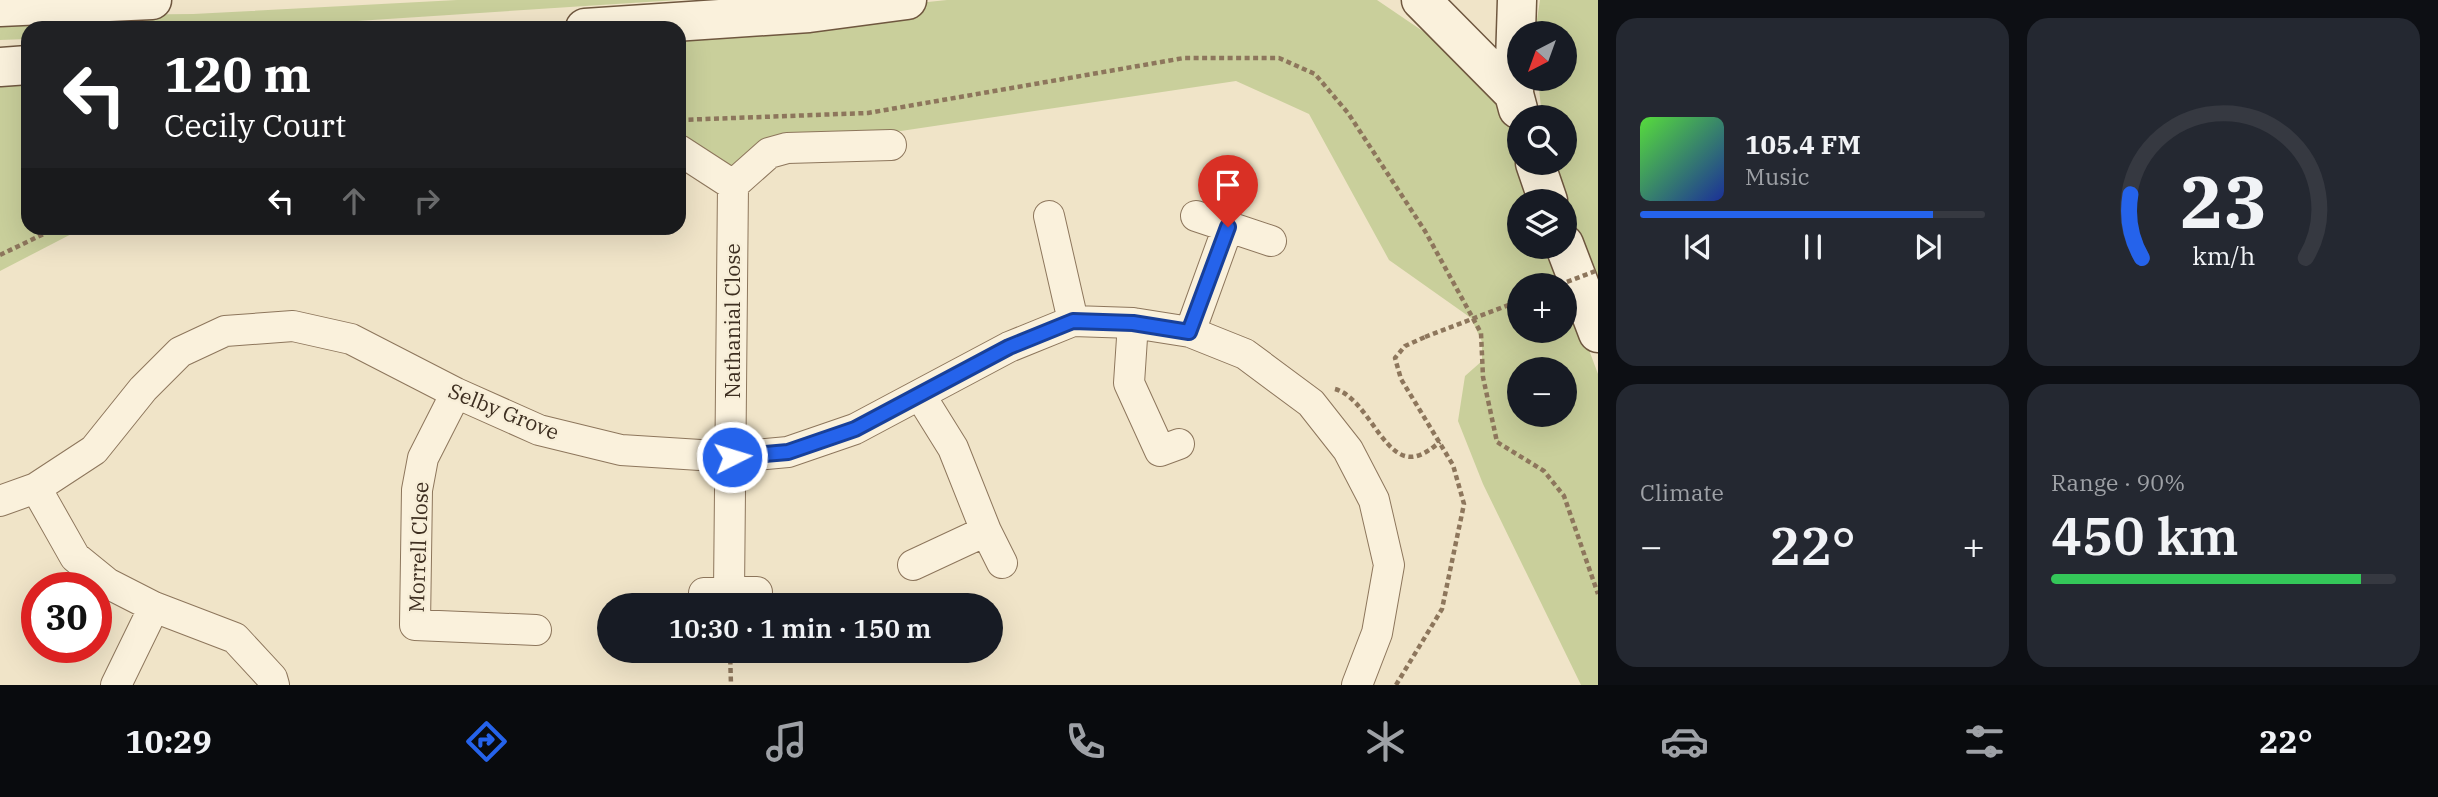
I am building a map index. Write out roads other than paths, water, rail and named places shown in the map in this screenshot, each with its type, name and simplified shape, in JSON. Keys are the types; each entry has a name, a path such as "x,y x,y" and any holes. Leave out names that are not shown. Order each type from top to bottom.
{"street":[{"path":"0,7 152,0"},
{"path":"686,21 809,13 907,0"},
{"path":"1421,0 1516,105"},
{"path":"1517,0 1517,105"},
{"path":"0,67 21,66"},
{"path":"686,155 733,185 769,153 787,148 891,145"},
{"name":"Nathanial Close","path":"730,592 733,185"},
{"path":"1049,216 1073,321"},
{"path":"1196,216 1271,241"},
{"path":"1189,332 1228,227"},
{"path":"1570,259 1598,333"},
{"name":"Selby Grove","path":"0,501 36,488 94,450 143,389 180,352 225,331 293,326 351,339 456,393 539,430 621,450 732,457 788,452 855,429 1009,347 1073,321 1133,323 1189,332 1245,354 1311,402 1348,450 1374,500 1389,565 1377,633 1357,685"},
{"path":"1133,323 1129,383 1160,451 1179,444"},
{"name":"Morrell Close","path":"456,393 423,458 417,491 404,625 536,630"},
{"path":"920,395 953,448 986,531 1002,563"},
{"path":"36,488 75,556 107,583 154,607 235,638 272,678 274,685"},
{"path":"913,565 986,531"},
{"path":"116,685 154,607"}]}
